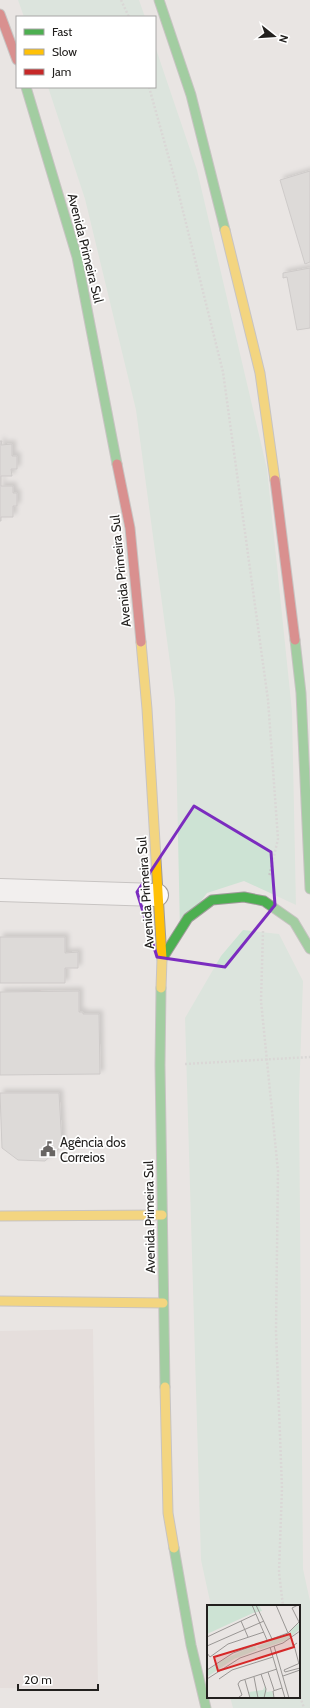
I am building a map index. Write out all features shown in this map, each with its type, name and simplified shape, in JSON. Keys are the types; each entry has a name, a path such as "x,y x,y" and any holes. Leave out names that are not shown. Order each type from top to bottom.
{"main road":[{"path":"159,0 191,95 260,373 301,693 310,889"},
{"path":"0,14 16,57"},
{"name":"Avenida Primeira Sul","path":"26,88 77,257 130,528 148,709 157,895 162,959 160,1065 163,1304 168,1513 191,1645 206,1708"},
{"path":"162,959 188,918 212,900 244,897 264,901 294,922 310,949"},
{"path":"0,1216 162,1215"},
{"path":"0,1301 163,1304"}],"street":[{"path":"0,890 157,895"}],"path":[{"path":"121,0 129,16"},
{"path":"149,88 177,187 223,372 268,700 278,839 264,901 261,1001 278,1171 276,1331 282,1488 279,1572 283,1605"},
{"path":"160,1065 310,1056"},
{"path":"300,1696 304,1708"}],"highlighted area":[{"path":"194,806 271,852 275,905 225,967 157,957 137,892"}],"shaded area":[{"path":"93,1329 98,1689 0,1688 0,1331"}],"green space":[{"path":"18,0 139,0 145,16 24,16"},
{"path":"156,49 197,170 267,469 292,711 296,905 244,881 207,893 180,929 175,700 136,410 85,199 48,88 156,88"},
{"path":"243,930 279,934 303,981 299,1097 303,1569 310,1601 310,1708 233,1708 230,1698 300,1698 300,1605 211,1605 201,1560 185,1018 221,956"}],"building":[{"path":"310,171 310,262 305,264 280,180"},
{"path":"310,268 310,328 297,330 287,277 283,278 283,273"},
{"path":"0,441 2,441 1,445 12,444 12,456 17,456 17,469 11,469 12,476 1,476 1,486 13,486 13,493 17,493 17,506 13,506 13,517 1,517 1,521 0,521"},
{"path":"0,937 65,937 65,953 78,952 78,968 65,968 65,983 0,983"},
{"path":"79,991 79,1012 83,1012 83,1014 99,1014 100,1074 0,1075 0,992"},
{"path":"0,1093 59,1093 62,1146 45,1161 18,1160 2,1148"}],"traffic: fast":[{"path":"159,0 191,95 225,230"},
{"path":"26,88 77,257 117,464"},
{"path":"295,640 301,693 310,889"},
{"path":"162,959 188,918 212,900 244,897 264,901 294,922 310,949"},
{"path":"161,988 160,1065 165,1387"},
{"path":"174,1548 191,1645 206,1708"}],"traffic: slow":[{"path":"225,230 260,373 275,480"},
{"path":"141,642 147,709 162,959 161,988"},
{"path":"0,1216 162,1215"},
{"path":"0,1301 163,1303"},
{"path":"165,1387 168,1513 174,1548"}],"traffic: jam":[{"path":"0,14 16,57"},
{"path":"117,464 130,528 141,642"},
{"path":"275,480 295,640"}],"place":[{"name":"Agência dos Correios","path":"48,1149"}]}
